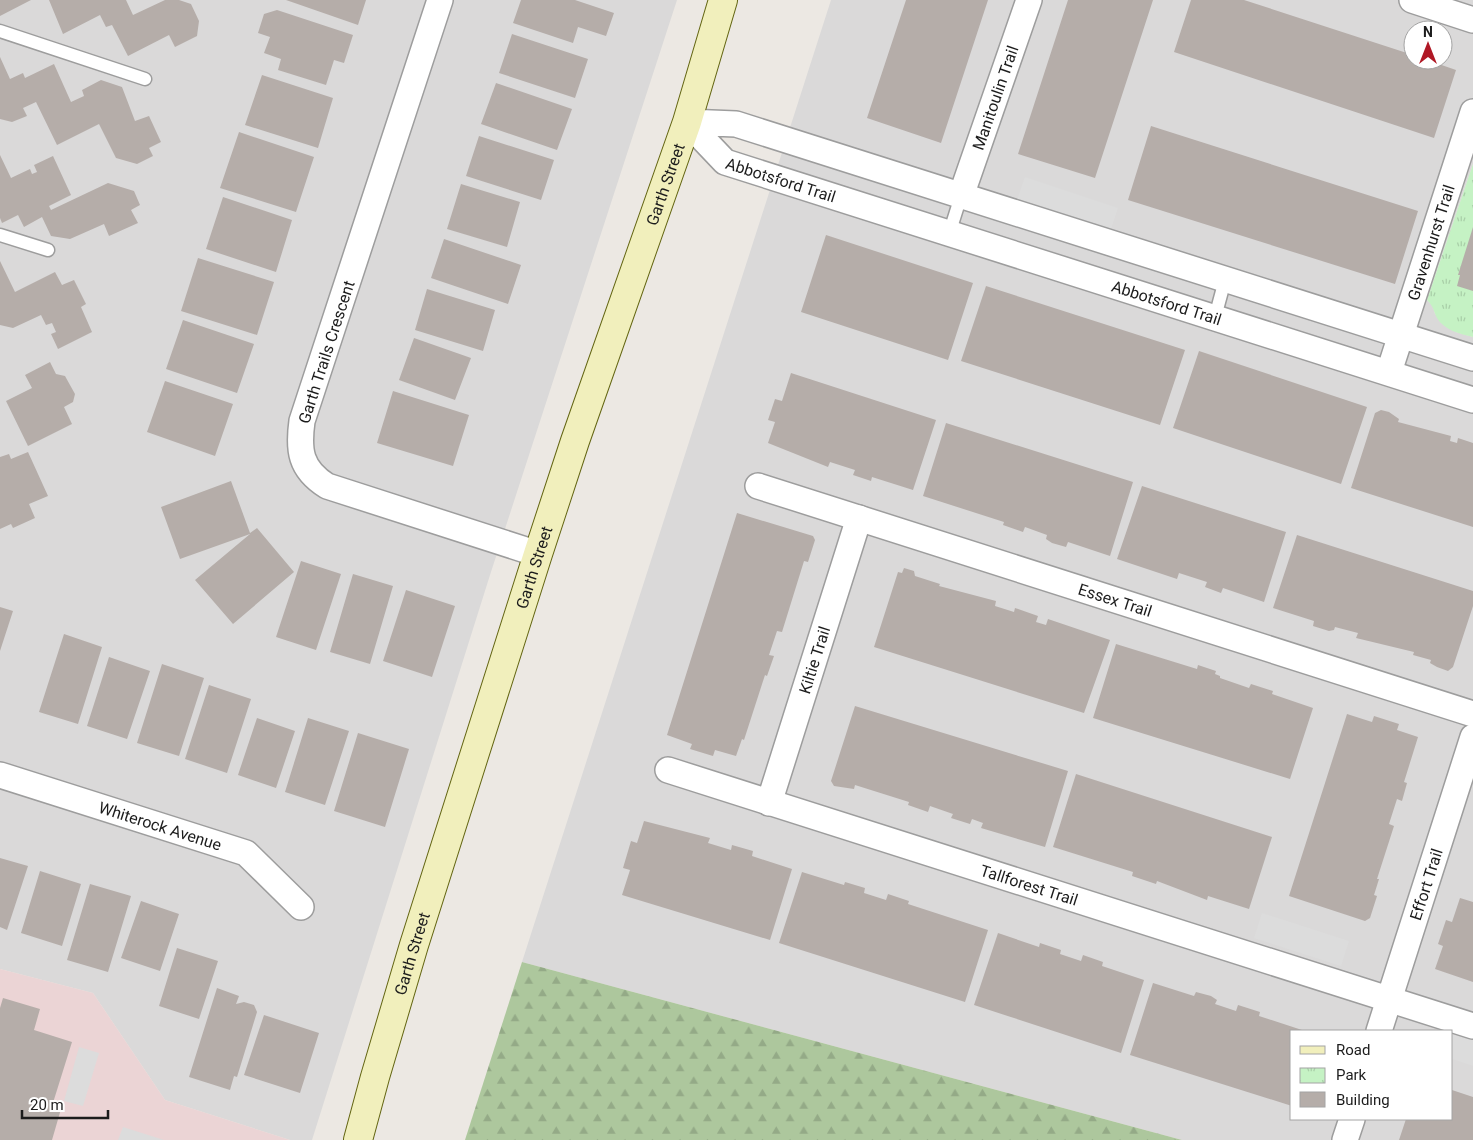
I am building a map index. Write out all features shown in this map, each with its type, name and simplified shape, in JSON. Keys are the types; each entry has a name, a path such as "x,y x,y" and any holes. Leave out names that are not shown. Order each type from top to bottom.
{"street":[{"name":"Garth Trails Crescent","path":"440,0 302,421 299,441 302,456 309,471 316,479 327,486 538,554"},
{"name":"Garth Street","path":"358,1140 414,945 538,554 575,441 686,122 723,0"},
{"name":"Manitoulin Trail","path":"962,196 1029,0"},
{"path":"1412,0 1473,20"},
{"name":"Gravenhurst Trail","path":"1389,372 1473,112"},
{"path":"686,122 736,124 1473,358"},
{"name":"Abbotsford Trail","path":"686,122 725,162 1473,400"},
{"name":"Essex Trail","path":"758,486 1473,714"},
{"name":"Kiltie Trail","path":"769,802 859,518"},
{"name":"Effort Trail","path":"1379,1030 1473,737"},
{"name":"Tallforest Trail","path":"668,770 1473,1026"},
{"name":"Whiterock Avenue","path":"0,775 246,853 301,907"},
{"path":"1345,1140 1352,1120"}],"lane":[{"path":"0,31 145,79"},
{"path":"949,234 962,196"},
{"path":"0,235 48,250"},
{"path":"1215,317 1225,280"}],"shaded area":[{"path":"0,0 677,0 490,575 312,1140 290,1140 165,1100 93,993 0,969"},
{"path":"831,0 1473,0 1473,164 1427,300 1433,306 1435,314 1456,332 1473,337 1473,1140 1182,1140 522,962"},
{"path":"1025,177 1118,208 1110,232 1017,200"},
{"path":"1262,913 1349,941 1341,966 1254,938"},
{"path":"0,969 93,993 165,1100 290,1140 0,1140"},
{"path":"1453,1032 1473,1039 1473,1066 1453,1059"},
{"path":"79,1047 99,1053 83,1106 64,1101"},
{"path":"123,1127 164,1140 118,1140"}],"green space":[{"path":"1473,164 1473,337 1458,333 1444,326 1427,300"},
{"path":"522,962 1182,1140 465,1140"}],"building":[{"path":"0,0 31,0 0,16"},
{"path":"49,0 126,0 133,15 165,0 179,0 191,4 199,21 197,36 175,47 169,35 128,56 112,25 106,27 100,15 63,34"},
{"path":"286,0 366,0 358,25"},
{"path":"521,0 575,0 614,13 606,36 578,27 573,43 513,23"},
{"path":"906,0 988,0 941,143 867,118"},
{"path":"1068,0 1153,0 1095,178 1018,154"},
{"path":"1191,0 1244,0 1403,52 1403,70 1456,70 1434,138 1174,52"},
{"path":"277,10 353,35 344,63 334,60 326,85 278,70 281,59 264,53 270,37 258,33 264,14"},
{"path":"512,34 588,59 575,98 499,73"},
{"path":"0,57 10,79 23,73 25,78 54,64 71,102 84,96 82,90 101,80 122,87 135,121 149,116 161,142 149,148 153,156 137,164 116,158 99,124 57,145 36,102 23,108 27,116 12,122 0,119"},
{"path":"262,75 333,98 318,148 245,125"},
{"path":"496,83 572,109 557,150 481,124"},
{"path":"1151,126 1418,211 1395,284 1128,200"},
{"path":"239,132 314,157 296,212 220,188"},
{"path":"479,136 554,160 541,200 466,176"},
{"path":"0,155 11,178 30,169 32,174 37,172 34,165 53,156 71,195 49,206 51,210 108,183 134,191 140,205 131,210 138,223 109,236 104,224 70,239 51,236 42,217 24,227 18,215 2,223 0,218"},
{"path":"461,184 520,202 507,247 447,229"},
{"path":"223,197 292,220 276,272 206,249"},
{"path":"1473,227 1473,291 1457,286 1460,275 1458,275"},
{"path":"826,235 973,283 948,360 801,312"},
{"path":"444,239 521,265 508,304 431,278"},
{"path":"198,258 274,282 257,335 181,311"},
{"path":"0,261 15,292 55,272 62,285 74,280 86,304 81,307 92,332 58,349 51,334 56,332 52,323 46,325 41,315 13,328 0,325"},
{"path":"986,286 1185,350 1160,425 961,361"},
{"path":"427,289 495,310 483,351 415,330"},
{"path":"183,320 254,344 237,393 166,369"},
{"path":"414,338 471,358 455,400 399,380"},
{"path":"1199,351 1367,407 1341,484 1173,428"},
{"path":"50,362 56,374 65,376 75,394 73,402 64,407 72,424 28,446 6,401 32,388 25,375"},
{"path":"791,373 936,420 913,490 872,477 871,481 853,475 855,470 830,462 828,467 768,443 775,422 768,420 775,399 782,401"},
{"path":"165,381 233,404 215,456 147,432"},
{"path":"393,391 469,415 453,466 377,443"},
{"path":"1381,410 1389,412 1399,419 1398,422 1451,436 1450,441 1457,443 1458,438 1473,443 1473,527 1351,488 1375,413"},
{"path":"946,423 1133,482 1110,556 1068,542 1066,547 1052,543 1046,539 1047,535 1025,527 1023,532 1003,525 1004,522 923,496"},
{"path":"28,452 48,496 29,504 35,518 13,528 11,524 0,529 0,457 9,454 11,459"},
{"path":"231,481 250,533 257,528 294,572 233,624 195,580 250,534 180,559 161,507"},
{"path":"1142,486 1286,532 1264,602 1223,588 1221,593 1205,587 1207,582 1179,573 1177,579 1117,559"},
{"path":"737,513 813,536 815,540 808,562 804,561 782,632 777,631 769,655 774,656 767,676 765,675 744,740 742,739 736,756 715,750 713,756 690,749 692,744 667,735"},
{"path":"1297,535 1473,591 1473,606 1453,667 1448,671 1430,663 1431,660 1413,655 1414,652 1356,638 1358,633 1335,627 1334,630 1329,631 1313,626 1314,621 1273,608"},
{"path":"301,561 341,574 316,650 276,637"},
{"path":"904,568 914,571 915,576 940,584 939,586 996,601 995,606 1014,612 1015,608 1038,616 1036,622 1046,625 1048,619 1110,640 1084,713 874,647 898,572 902,573"},
{"path":"353,574 393,586 370,664 330,652"},
{"path":"406,590 455,606 432,677 383,661"},
{"path":"0,607 13,611 0,651"},
{"path":"64,634 102,647 78,724 39,712"},
{"path":"1116,644 1197,669 1198,665 1216,671 1215,674 1220,676 1220,678 1249,688 1251,684 1273,691 1272,694 1313,708 1290,779 1093,718"},
{"path":"109,657 150,671 127,739 87,726"},
{"path":"162,664 204,678 179,756 137,743"},
{"path":"209,685 251,699 227,773 185,759"},
{"path":"855,706 1068,771 1045,847 981,828 983,823 972,819 970,824 951,818 953,814 930,806 928,812 908,805 909,802 855,785 854,789 834,786 831,781"},
{"path":"1347,714 1372,722 1374,716 1399,724 1397,730 1418,737 1404,782 1407,783 1402,801 1397,799 1389,824 1394,826 1377,879 1379,879 1374,895 1377,896 1370,918 1365,921 1289,896"},
{"path":"257,718 295,731 276,788 238,775"},
{"path":"308,718 349,731 325,805 285,792"},
{"path":"358,733 409,749 385,827 334,811"},
{"path":"1076,774 1272,837 1249,909 1208,896 1207,900 1157,881 1156,884 1132,876 1133,872 1053,847"},
{"path":"644,821 710,838 708,843 731,850 732,845 753,851 752,856 792,869 770,940 622,895 630,870 623,868 631,841 637,843"},
{"path":"0,858 28,866 7,930 0,927"},
{"path":"40,871 81,884 62,946 21,933"},
{"path":"802,872 844,885 845,882 865,888 864,893 886,900 888,894 909,901 908,904 988,930 965,1002 779,943"},
{"path":"90,884 131,896 108,972 67,960"},
{"path":"1460,898 1473,902 1473,982 1435,969 1443,946 1438,944 1446,920 1452,922"},
{"path":"141,901 179,914 160,971 121,958"},
{"path":"998,933 1039,947 1040,943 1061,950 1060,954 1081,961 1083,955 1103,962 1102,966 1144,980 1121,1053 974,1005"},
{"path":"177,948 218,961 199,1019 159,1006"},
{"path":"1153,983 1194,996 1196,992 1211,996 1217,1000 1215,1004 1236,1011 1238,1005 1260,1012 1259,1016 1302,1030 1290,1030 1290,1105 1130,1055"},
{"path":"217,988 239,996 236,1004 244,1002 254,1005 257,1012 237,1077 234,1076 230,1090 189,1077"},
{"path":"3,998 40,1009 34,1030 72,1042 52,1106 61,1109 52,1140 0,1140 0,1008"},
{"path":"264,1015 319,1033 300,1093 244,1075"},
{"path":"1453,1090 1473,1097 1473,1140 1399,1140 1406,1120 1453,1120"}]}
